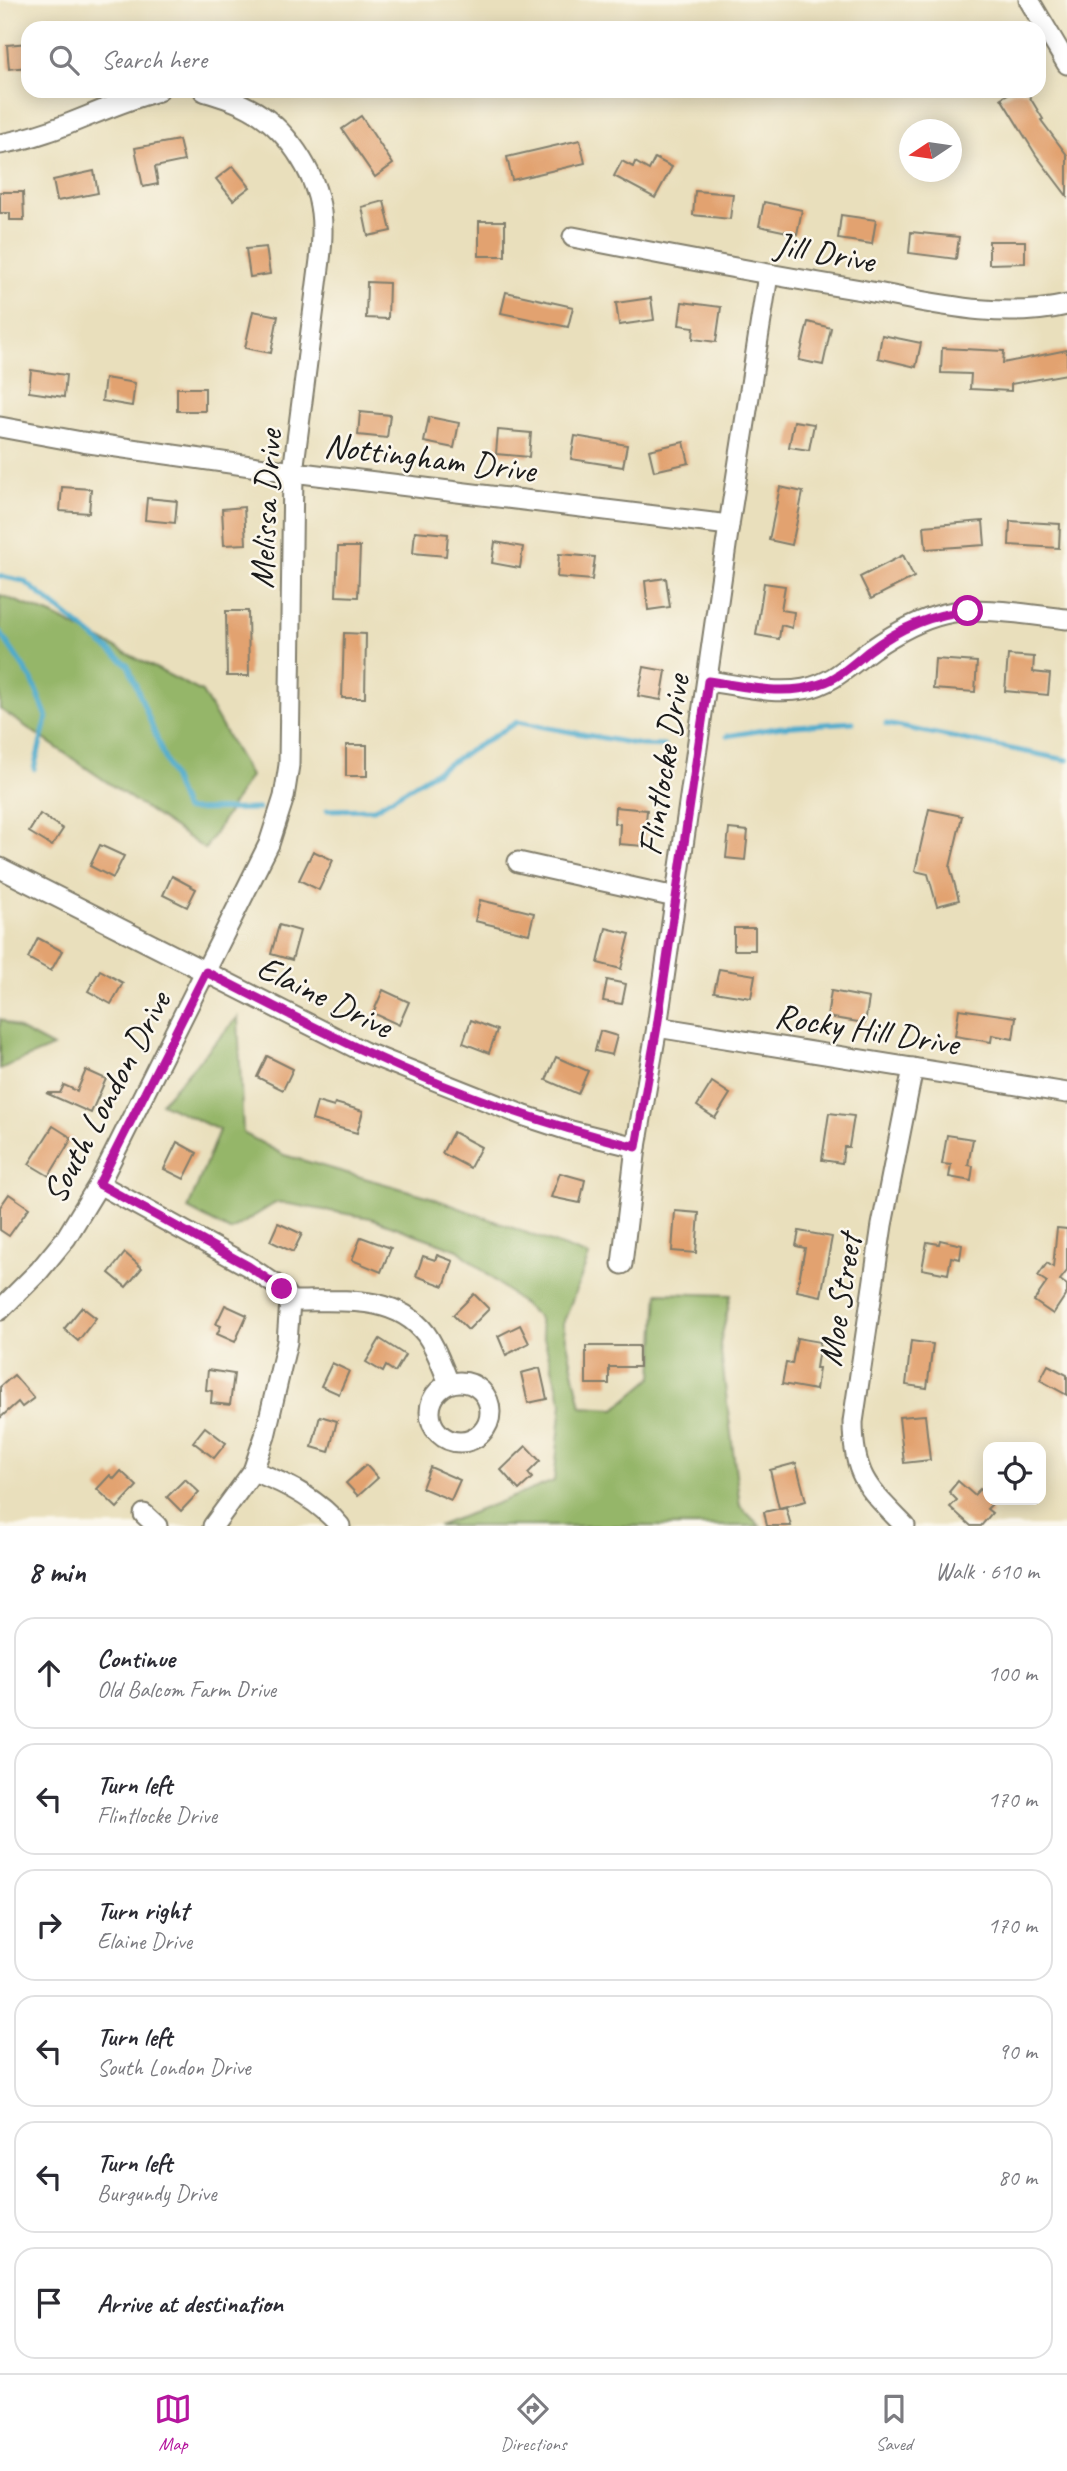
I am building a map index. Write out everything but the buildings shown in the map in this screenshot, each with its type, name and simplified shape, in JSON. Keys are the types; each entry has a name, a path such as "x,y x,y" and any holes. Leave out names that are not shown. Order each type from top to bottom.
{"street":[{"path":"1029,0 1041,21"},
{"path":"1046,29 1067,64"},
{"path":"0,144 61,128 134,98"},
{"name":"Melissa Drive","path":"206,972 269,844 284,797 291,732 293,472 323,232 315,185 301,160 270,122 251,109 222,98"},
{"name":"Jill Drive","path":"573,237 768,275 996,312 1039,310 1067,304"},
{"name":"Flintlocke Drive","path":"622,1264 636,1147 657,1027 768,275"},
{"name":"Nottingham Drive","path":"0,427 82,442 293,472 729,526"},
{"path":"708,681 783,691 822,684 889,638 926,619 947,613 987,611 1067,619"},
{"path":"518,862 675,897"},
{"name":"Elaine Drive","path":"0,868 364,1052 423,1077 571,1131 636,1147"},
{"name":"South London Drive","path":"0,1310 39,1271 66,1238 99,1184 206,972"},
{"name":"Rocky Hill Drive","path":"657,1027 1067,1093"},
{"name":"Moe Street","path":"905,1526 866,1483 857,1465 853,1446 853,1422 882,1225 914,1068"},
{"path":"99,1184 248,1266 282,1289 290,1301 288,1331 279,1381 265,1436 253,1471 213,1526"},
{"path":"290,1301 350,1300 386,1306 401,1313 416,1323 428,1336 449,1383"},
{"path":"253,1471 279,1480 299,1492 340,1526"}],"green space":[{"path":"0,595 52,615 202,692 250,776 205,849 0,709"},
{"path":"238,1017 243,1133 284,1155 427,1196 589,1256 563,1324 581,1407 615,1409 653,1377 658,1293 731,1295 720,1344 740,1506 760,1526 438,1526 554,1481 562,1403 538,1317 458,1250 371,1218 277,1202 230,1231 188,1209 219,1130 161,1103"},
{"path":"0,1019 53,1047 0,1069"}],"waterway":[{"path":"0,576 24,581 128,665 185,810 259,809"},
{"path":"0,632 32,680 47,717 34,769"},
{"path":"327,810 374,809 517,722 641,745 664,746"},
{"path":"727,736 781,727 853,722"},
{"path":"886,724 1067,760"}],"route":[{"path":"282,1289 248,1266 99,1184 206,972 364,1052 423,1077 525,1116 636,1147 657,1027 708,681 783,691 822,684 843,673 889,638 907,628 947,613 968,611"}]}
